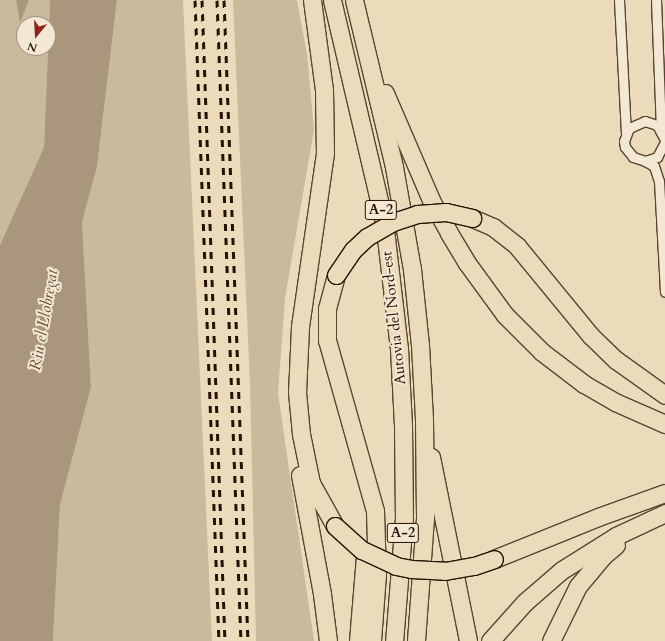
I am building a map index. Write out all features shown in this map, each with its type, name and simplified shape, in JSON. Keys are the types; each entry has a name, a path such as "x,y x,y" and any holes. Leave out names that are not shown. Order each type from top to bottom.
{"highway":[{"path":"312,0 324,90 326,129 321,181 297,358 299,416 311,483 335,526 362,550 386,562 411,569 445,571 474,566 494,559 598,516 665,493"},
{"name":"Autovia del Nord-est","path":"332,0 384,221 399,349 403,425 404,518 394,641"},
{"name":"Autovia del Nord-est","path":"354,0 394,167 412,269 424,430 425,518 416,641"},
{"path":"369,58 432,202 467,263 505,315 542,352 584,384 615,402 665,424"},
{"path":"372,641 377,540 375,511 368,488 364,464 327,340 327,308 336,275 357,246 378,229 417,214 446,212 472,218 493,227 517,246 591,336 616,360 665,395"},
{"path":"311,248 292,325 290,391 294,448 320,580 328,641"},
{"path":"424,430 440,494 468,641"},
{"path":"358,641 365,571 368,488"},
{"path":"490,641 525,602 562,570 616,536 665,514"},
{"path":"551,641 571,598 603,556 628,536 665,518"}],"street":[{"path":"619,0 626,133 624,141 628,153 633,158 645,161 654,166 658,182 665,292"},
{"path":"645,161 661,157 664,136 656,0"},
{"path":"626,133 634,124 645,121 664,136"}],"shaded area":[{"path":"0,0 16,0 19,16 16,16 16,56 48,56 44,147 0,245"},
{"path":"29,0 50,0 49,16 22,16"},
{"path":"117,0 183,0 212,641 53,641 60,505 91,387 82,222 97,167"},
{"path":"233,0 297,0 307,54 314,130 285,298 278,393 314,641 256,641 250,384"}],"water":[{"path":"16,0 29,0 23,16 19,16"},
{"name":"Riu el Llobregat","path":"50,0 117,0 97,167 82,222 91,387 60,505 53,641 0,641 0,245 44,147 48,56 56,56 56,16 49,16"}],"railway":[{"path":"195,0 219,641"},
{"path":"202,0 225,641"},
{"path":"217,0 241,641"},
{"path":"224,0 248,641"}]}
